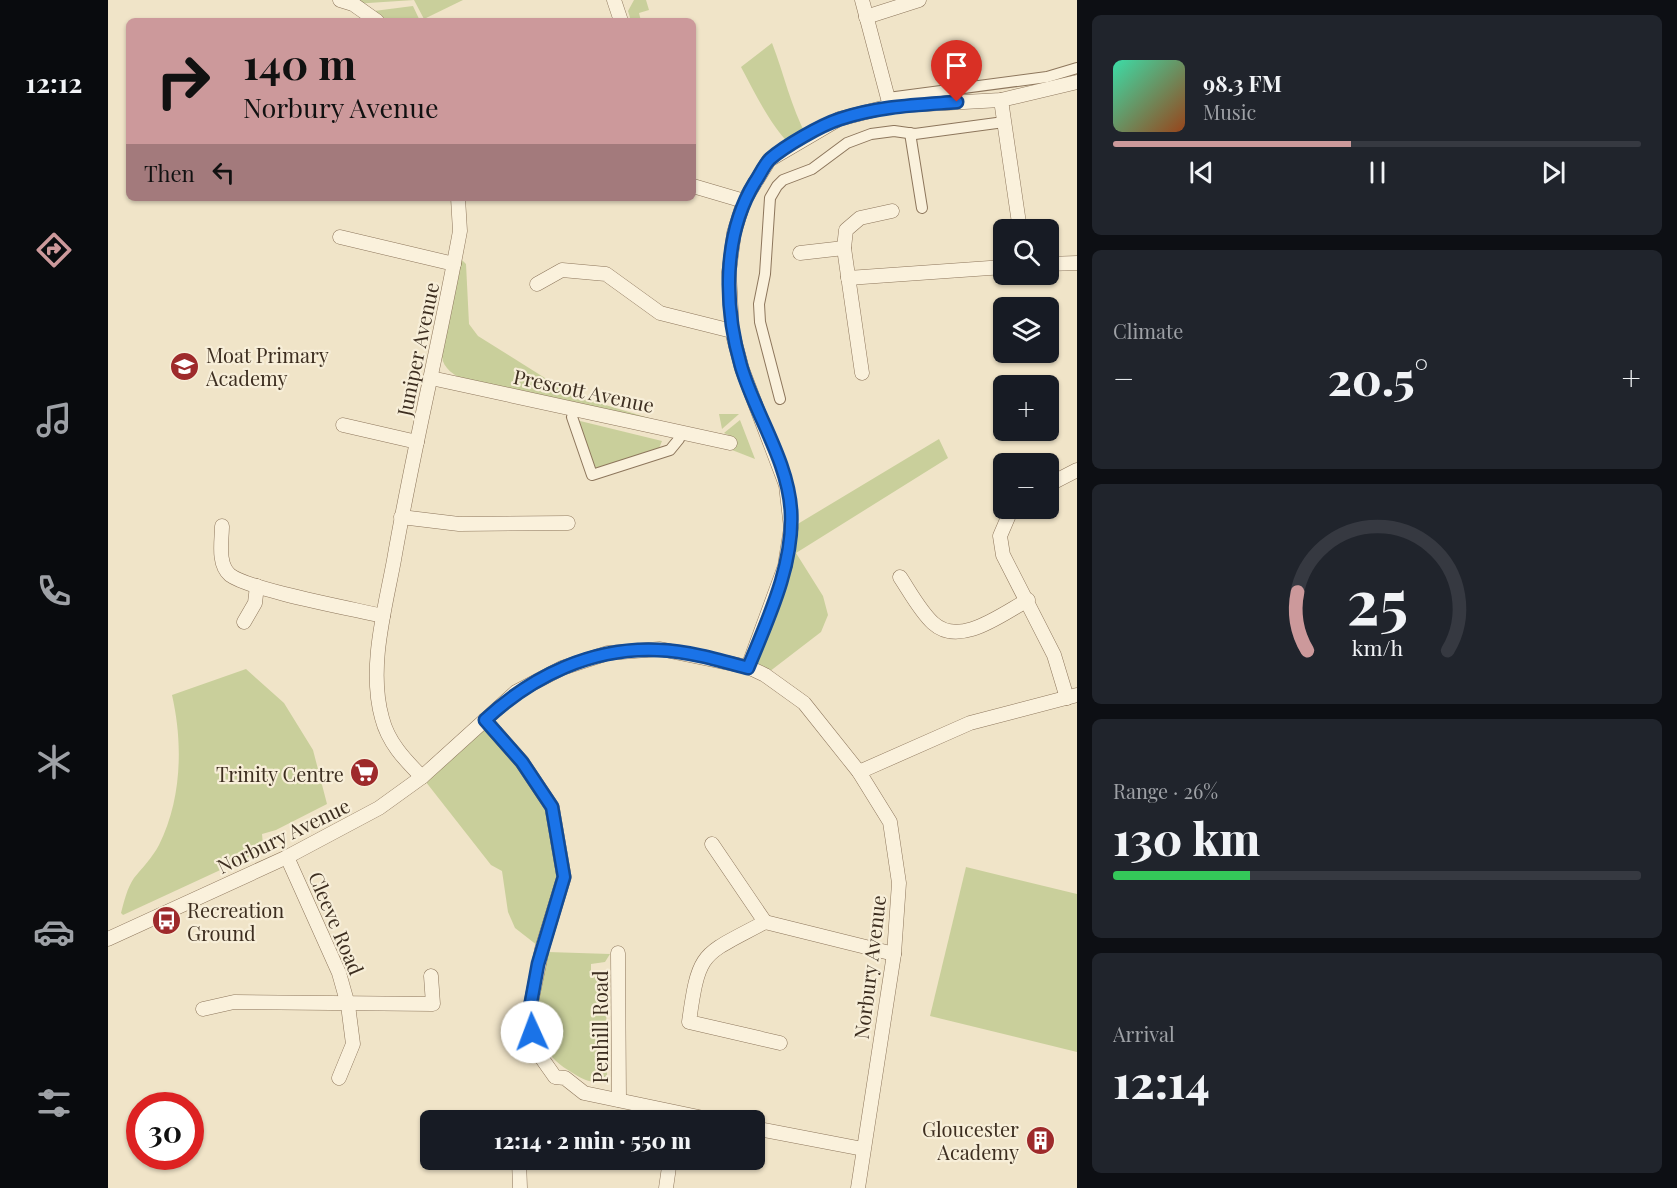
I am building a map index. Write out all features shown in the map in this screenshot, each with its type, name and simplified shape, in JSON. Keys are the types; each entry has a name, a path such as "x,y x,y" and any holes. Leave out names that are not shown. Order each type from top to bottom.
{"street":[{"path":"340,0 353,4 373,18"},
{"path":"614,0 620,18"},
{"path":"862,0 889,102"},
{"path":"866,17 919,0"},
{"path":"748,668 785,566 791,528 791,509 786,485 742,369 732,331 729,272 734,233 744,201 769,160 839,119 889,102 1047,76 1077,68"},
{"path":"889,102 1001,100 1077,82"},
{"path":"1001,100 1018,219"},
{"path":"780,399 760,322 759,304 765,274 770,198 783,180 812,169 847,143 871,134 981,127 1004,122"},
{"path":"910,133 922,208"},
{"path":"696,187 744,201"},
{"name":"Juniper Avenue","path":"422,777 397,750 381,716 377,681 383,616 401,517 460,231 458,201"},
{"path":"862,373 844,248 846,230 860,218 892,211"},
{"name":"Juniper Avenue","path":"340,237 454,264"},
{"path":"800,253 844,248"},
{"path":"1059,264 1077,263"},
{"path":"848,278 993,268"},
{"path":"537,284 562,270 606,274 660,313 732,331"},
{"name":"Prescott Avenue","path":"431,378 730,443"},
{"path":"572,417 592,475 670,450 679,439"},
{"name":"Juniper Avenue","path":"343,425 417,442"},
{"path":"1059,479 1077,470"},
{"path":"401,517 459,524 568,523"},
{"path":"859,772 970,723 1072,697 1028,600 1003,555 1000,536 1007,519"},
{"path":"222,526 223,566 230,575 257,586 383,616"},
{"path":"900,577 935,625 955,632 973,629 1028,600"},
{"path":"244,622 255,603 257,586"},
{"name":"Norbury Avenue","path":"108,939 287,857 379,808 422,777 516,692 537,680 587,659 608,653 660,650 748,668 765,675 804,703 859,772 890,822 899,883 894,954 858,1188"},
{"name":"Penhill Road","path":"485,720 522,762 552,807 564,877 542,949 529,1013 536,1050 555,1077 565,1078 584,1093 653,1110"},
{"path":"712,844 765,922 894,954"},
{"name":"Cleeve Road","path":"287,857 339,973 348,1005 353,1044 339,1078"},
{"path":"765,922 712,951 699,965 689,1022 780,1043"},
{"name":"Penhill Road","path":"618,953 619,1100"},
{"path":"348,1005 433,1004 431,976"},
{"name":"Cleeve Road","path":"203,1009 234,1002 348,1005"},
{"path":"765,1130 863,1149"},
{"path":"519,1170 520,1188"},
{"path":"666,1188 669,1170"}],"green space":[{"path":"358,0 414,0 353,4"},
{"path":"414,0 463,0 426,18 423,18"},
{"path":"634,0 646,0 649,10 639,13 640,18 630,18 628,11"},
{"path":"413,6 419,18 378,18 374,11"},
{"path":"772,43 792,102 807,137 791,146 769,118 741,67"},
{"path":"461,259 466,264 469,324 478,336 572,395 659,421 464,380 453,374 443,361 442,349"},
{"path":"719,414 739,414 722,429"},
{"path":"576,420 662,441 658,451 594,472"},
{"path":"740,420 755,459 732,450 735,438 724,433"},
{"path":"939,439 948,458 796,553 791,528"},
{"path":"788,553 796,553 823,596 828,615 821,632 765,675 748,667"},
{"path":"246,669 284,703 313,750 327,804 276,830 262,834 263,845 257,853 123,915 121,913 129,886 159,845 172,809 179,751 172,695"},
{"path":"485,720 552,807 564,877 542,949 515,928 508,912 502,871 491,865 422,777"},
{"path":"966,867 1077,894 1077,1052 930,1016"},
{"path":"548,952 610,954 605,962 591,964 591,976 601,975 606,980 607,1075 602,1081 588,1081 568,1070 553,1058 538,1031 540,985"}],"place":[{"name":"Moat Primary Academy","path":"185,366"},
{"name":"Trinity Centre","path":"365,773"},
{"name":"Recreation Ground","path":"166,920"},
{"name":"Gloucester Academy","path":"1040,1140"}],"route":[{"path":"532,1032 529,1013 538,964 564,877 552,807 522,762 485,720 516,692 537,680 562,668 608,653 660,650 721,660 748,668 770,613 785,566 791,528 791,509 786,485 761,414 742,369 732,331 729,272 734,233 744,201 769,160 839,119 890,106 957,102"}]}
